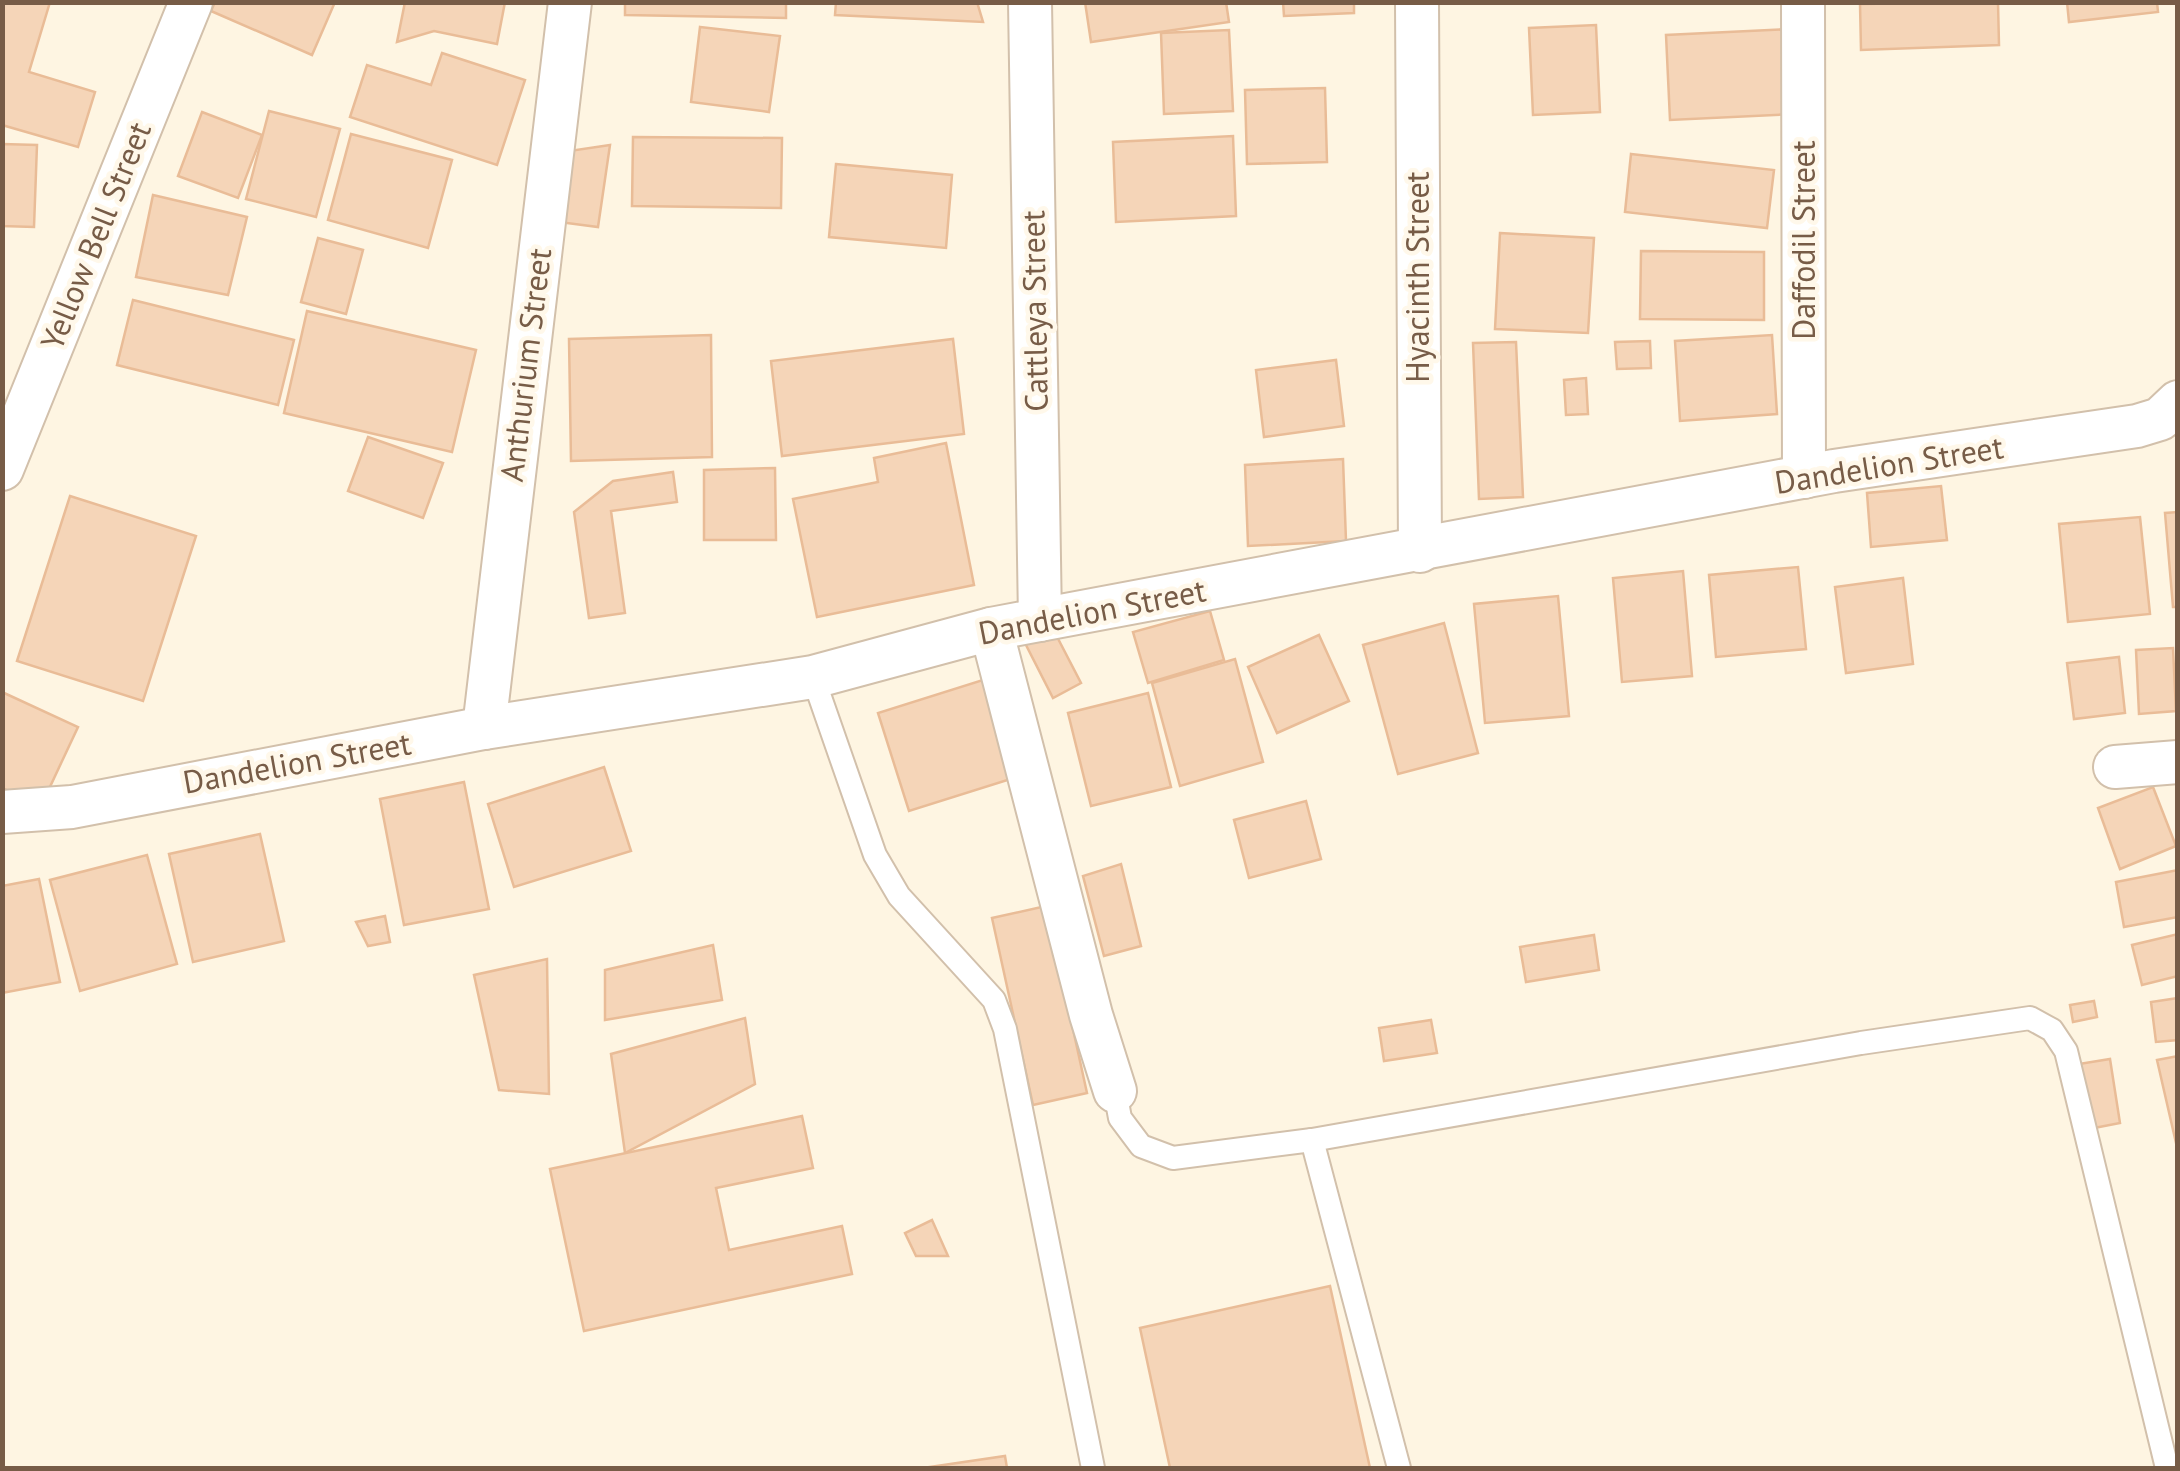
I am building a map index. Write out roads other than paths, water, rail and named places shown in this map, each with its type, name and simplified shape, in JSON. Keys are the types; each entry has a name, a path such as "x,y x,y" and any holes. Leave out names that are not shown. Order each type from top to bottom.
{"street":[{"name":"Yellow Bell Street","path":"2,469 191,2"},
{"name":"Anthurium Street","path":"484,728 570,2"},
{"name":"Cattleya Street","path":"1030,2 1040,620"},
{"name":"Hyacinth Street","path":"1417,2 1420,551"},
{"name":"Daffodil Street","path":"1803,2 1804,477"},
{"name":"Dandelion Street","path":"2,812 72,806 484,728 813,677 991,629 1804,477 2137,426 2160,418 2178,402"},
{"path":"991,629 1090,1015 1115,1091"},
{"path":"2114,767 2178,762"}],"lane":[{"path":"813,677 875,855 899,896 994,1000 1005,1028 1094,1468"},
{"path":"1115,1091 1120,1118 1142,1146 1173,1158 1312,1140 1861,1043 2030,1018 2052,1030 2066,1051 2166,1468"},
{"path":"1312,1140 1399,1468"}]}
